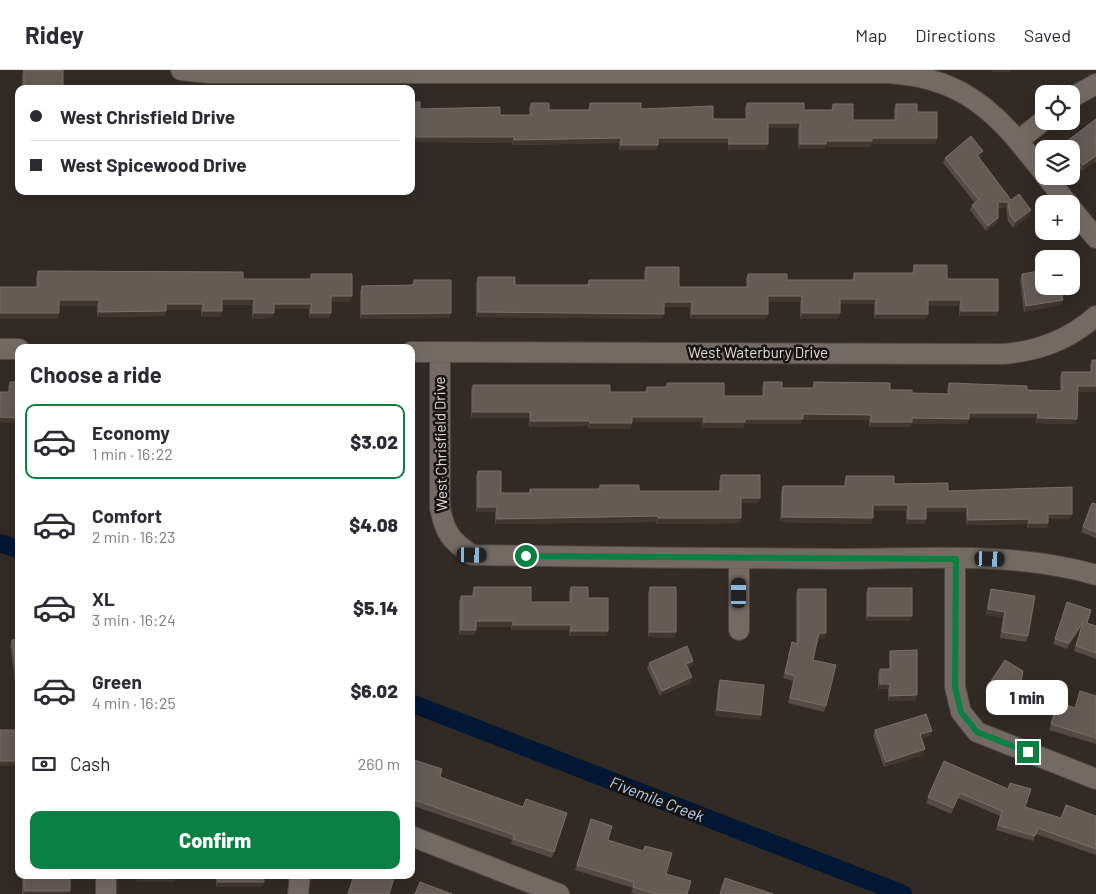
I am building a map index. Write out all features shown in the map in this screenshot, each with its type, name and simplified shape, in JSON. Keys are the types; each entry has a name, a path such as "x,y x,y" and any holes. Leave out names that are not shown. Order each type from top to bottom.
{"street":[{"path":"182,70 209,73 888,73 914,75 939,81 962,91 985,106 1035,162"},
{"path":"1080,93 1096,84"},
{"path":"1018,141 1035,127"},
{"path":"1053,185 1061,195"},
{"path":"1080,219 1096,238"},
{"name":"West Waterbury Drive","path":"415,352 1002,354 1027,352 1046,347 1068,337 1096,316"},
{"path":"0,349 15,349"},
{"name":"West Chrisfield Drive","path":"440,352 440,508 444,528 455,544 472,555 1023,560 1056,565 1096,575"},
{"path":"739,558 739,630"},
{"path":"956,559 955,687 961,712 977,732 1096,779"},
{"path":"415,838 559,894"},
{"path":"106,879 106,894"},
{"path":"298,894 300,879"}],"building":[{"path":"24,70 63,70 63,85 24,85"},
{"path":"415,102 420,102 420,109 500,107 500,115 531,115 531,103 549,103 549,110 590,110 590,103 641,103 641,109 713,106 713,119 747,119 747,103 804,103 804,110 833,110 833,104 853,104 853,120 896,120 896,104 917,104 917,112 937,112 937,138 872,138 872,141 826,141 826,144 800,144 800,123 768,123 768,144 729,144 729,138 658,138 658,145 621,145 621,138 514,140 514,137 415,137"},
{"path":"1096,119 1096,156 1083,165 1080,161 1080,140 1069,140"},
{"path":"971,136 983,151 977,155 1011,200 1019,194 1031,210 1015,222 1010,215 1008,202 998,202 998,218 988,226 972,205 979,200 945,158"},
{"path":"914,265 947,265 947,279 998,279 998,311 961,311 961,300 928,300 928,314 876,314 876,299 840,299 840,313 802,313 802,296 768,296 768,314 692,314 692,302 664,302 664,314 478,312 478,277 515,277 515,285 589,285 589,280 646,280 646,267 679,267 679,287 748,287 748,274 787,274 787,280 854,280 854,273 914,273"},
{"path":"38,271 243,272 243,279 311,279 311,274 352,274 352,296 331,296 331,313 311,313 311,304 274,304 274,313 254,313 254,299 222,299 222,311 203,311 203,304 166,304 166,311 99,312 99,300 59,300 59,313 0,313 0,287 38,287"},
{"path":"1035,272 1035,295 1062,295 1063,300 1026,306 1022,274"},
{"path":"414,280 451,280 451,313 362,314 362,286 414,285"},
{"path":"1092,360 1096,360 1096,386 1078,386 1077,419 1038,418 1038,413 969,413 969,419 912,418 912,422 871,422 871,415 803,414 803,419 745,419 745,422 704,422 704,417 632,417 632,423 590,423 590,421 531,421 530,412 473,412 473,385 610,385 610,392 647,392 647,387 667,387 667,383 724,383 724,396 764,396 764,382 782,382 782,388 814,388 814,382 890,383 890,390 912,390 912,393 949,394 949,383 1027,386 1027,390 1062,391 1062,372 1092,372"},
{"path":"10,382 15,382 15,418 0,417 0,392 10,392"},
{"path":"478,471 501,471 501,493 530,493 530,489 600,489 600,485 639,485 639,491 721,491 721,475 760,475 760,498 741,498 741,518 658,518 658,516 497,519 497,507 478,507"},
{"path":"846,476 894,476 894,484 948,483 948,491 1072,487 1072,514 1048,514 1048,523 1029,523 1029,519 968,520 967,507 926,507 926,519 908,519 908,505 873,505 873,518 782,517 783,486 846,486"},
{"path":"1092,503 1096,504 1096,532 1083,527"},
{"path":"474,587 531,587 531,602 571,602 571,587 588,587 588,598 608,598 608,631 571,631 571,625 513,625 513,621 476,621 476,630 461,630 461,596 474,596"},
{"path":"650,587 676,587 676,632 650,632"},
{"path":"868,588 912,588 912,616 868,616"},
{"path":"798,589 826,589 826,633 819,633 813,660 836,665 826,706 790,698 795,676 785,673 792,642 798,644"},
{"path":"991,589 1035,596 1028,636 1002,632 1005,612 988,609"},
{"path":"1067,602 1091,610 1087,623 1096,626 1096,653 1076,646 1083,622 1069,643 1055,639"},
{"path":"12,640 15,640 15,662"},
{"path":"687,646 693,661 686,664 692,677 662,691 649,663"},
{"path":"917,650 917,695 890,696 890,684 880,684 880,669 891,669 890,651"},
{"path":"1005,660 1023,671 1017,707 987,687"},
{"path":"720,680 764,685 761,715 717,710"},
{"path":"1080,691 1096,696 1096,738 1051,724 1058,702 1075,708"},
{"path":"926,714 932,731 920,734 925,749 886,762 875,730"},
{"path":"0,730 15,730 15,761 0,761"},
{"path":"415,760 442,769 440,777 523,807 526,799 567,813 554,852 513,839 514,835 415,800"},
{"path":"944,761 1008,789 1010,783 1031,789 1025,807 1061,818 1066,805 1096,816 1096,849 1038,828 1035,836 998,825 1002,811 960,793 953,808 928,797"},
{"path":"591,819 612,826 608,840 643,851 645,846 672,853 666,874 691,881 687,894 657,894 633,887 634,882 577,865"},
{"path":"725,878 773,894 720,894"},
{"path":"24,879 70,879 70,891 24,891"},
{"path":"218,879 264,879 264,882 218,882"},
{"path":"353,879 394,879 389,894 348,894"},
{"path":"420,882 452,894 415,894"}],"waterway":[{"name":"Fivemile Creek","path":"0,543 15,549"},
{"name":"Fivemile Creek","path":"415,705 903,894"}],"route":[{"path":"526,556 956,559 955,687 961,712 977,732 1028,752"}]}
